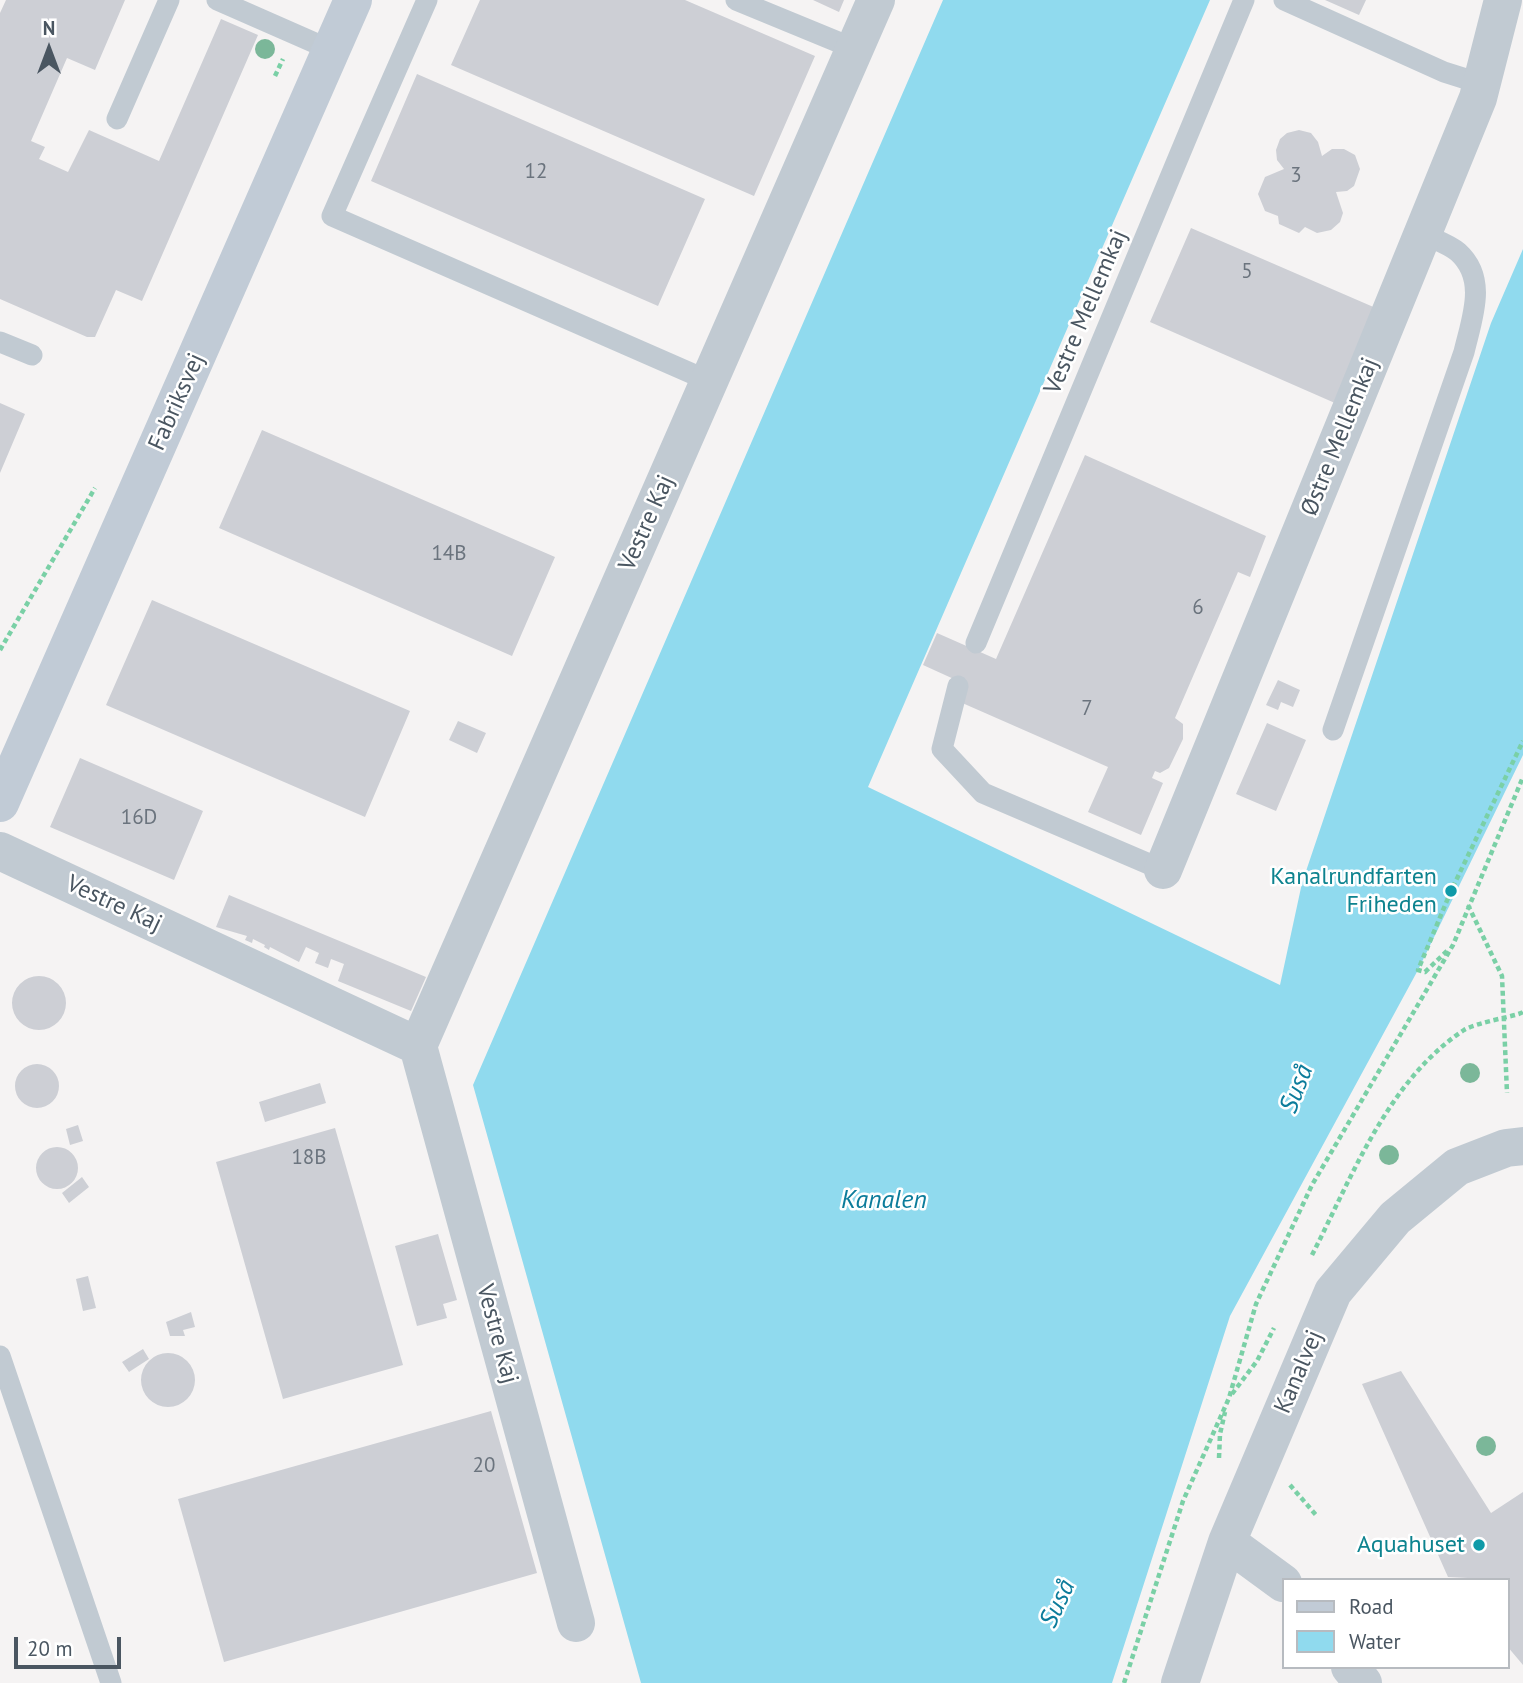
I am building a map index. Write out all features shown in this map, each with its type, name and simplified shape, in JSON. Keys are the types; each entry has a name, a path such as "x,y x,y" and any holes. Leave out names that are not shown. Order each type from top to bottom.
{"street":[{"name":"Fabriksvej","path":"0,803 353,0"},
{"name":"Vestre Kaj","path":"576,1623 418,1046 876,0"},
{"name":"Østre Mellemkaj","path":"1163,870 1482,84 1503,0"},
{"name":"Vestre Kaj","path":"0,851 418,1046"},
{"name":"Kanalvej","path":"1180,1683 1227,1542 1333,1292 1395,1218 1457,1167 1506,1148 1523,1146"},
{"path":"1227,1542 1282,1582"},
{"path":"1352,1669 1363,1683"}],"lane":[{"path":"117,119 169,0"},
{"path":"217,0 331,50"},
{"path":"427,0 332,216 709,381"},
{"path":"736,0 855,49"},
{"name":"Vestre Mellemkaj","path":"976,643 1244,0"},
{"path":"1284,0 1444,72 1482,84"},
{"path":"1333,730 1464,352 1476,302 1474,275 1457,251 1423,234"},
{"path":"0,341 32,355"},
{"path":"958,686 942,749 983,793 1163,870"},
{"path":"0,1356 111,1683"}],"path":[{"path":"272,84 294,33"},
{"path":"0,650 95,486"},
{"path":"1453,945 1425,972 1419,970 1451,891 1523,741"},
{"path":"1124,1683 1183,1501 1229,1398 1256,1304 1312,1185 1453,945 1467,905 1523,778"},
{"path":"1467,905 1502,976 1507,1093"}],"water":[{"name":"Kanalen","path":"943,0 1210,0 868,787 1280,985 1302,883 1491,323 1523,249 1523,755 1418,970 1230,1316 1112,1683 641,1683 473,1085"}],"building":[{"path":"6,0 125,0 95,70 67,58 31,141 45,147 39,159 68,172 89,130 159,161 221,19 258,35 142,301 116,290 95,337 87,337 0,299 0,13"},
{"path":"480,0 685,0 815,56 754,196 451,65"},
{"path":"813,0 844,0 839,12"},
{"path":"1325,0 1366,0 1359,15"},
{"path":"417,74 705,199 658,306 371,181"},
{"path":"1299,130 1311,133 1318,142 1322,156 1332,149 1344,149 1355,155 1360,169 1354,186 1347,191 1336,192 1343,213 1340,222 1331,230 1317,233 1305,227 1299,233 1279,224 1278,216 1265,211 1258,194 1265,177 1284,169 1277,160 1276,150 1280,139 1287,133"},
{"path":"1191,228 1385,312 1344,407 1150,322"},
{"path":"0,403 25,414 0,473"},
{"path":"262,430 555,557 512,656 219,528"},
{"path":"1085,455 1266,536 1250,577 1238,572 1175,718 1183,724 1183,739 1169,768 1160,773 1155,771 1152,778 1163,783 1141,835 1088,812 1108,767 960,702 967,685 923,665 937,633 996,659"},
{"path":"152,600 410,711 365,817 106,705"},
{"path":"1278,680 1300,690 1293,707 1281,702 1278,710 1266,705"},
{"path":"458,721 486,733 477,753 449,740"},
{"path":"1267,723 1306,740 1276,811 1236,794"},
{"path":"80,758 203,811 174,880 50,827"},
{"path":"229,895 426,977 411,1011 338,981 344,964 331,959 328,968 315,963 319,953 306,947 299,962 270,947 269,950 253,939 252,943 245,940 247,936 216,927"},
{"path":"39,976 58,984 66,1003 58,1022 39,1030 20,1022 12,1003 20,984"},
{"path":"37,1064 53,1070 59,1086 53,1102 37,1108 21,1102 15,1086 21,1070"},
{"path":"320,1083 326,1103 265,1122 259,1102"},
{"path":"78,1125 83,1141 70,1145 66,1129"},
{"path":"335,1128 403,1365 283,1399 216,1162"},
{"path":"57,1147 72,1153 78,1168 72,1183 57,1189 42,1183 36,1168 42,1153"},
{"path":"82,1177 89,1187 69,1203 62,1193"},
{"path":"438,1234 457,1300 443,1304 447,1318 417,1326 395,1246"},
{"path":"88,1276 96,1308 83,1311 76,1279"},
{"path":"191,1312 195,1327 183,1330 185,1336 170,1336 166,1322"},
{"path":"143,1349 149,1359 129,1372 122,1362"},
{"path":"168,1353 187,1361 195,1380 187,1399 168,1407 149,1399 141,1380 149,1361"},
{"name":"Aquahuset","path":"1401,1371 1491,1513 1523,1492 1523,1665 1509,1648 1509,1578 1448,1577 1362,1384"},
{"path":"491,1411 537,1573 224,1662 178,1499"}],"place":[{"name":"Kanalrundfarten Friheden","path":"1451,891"},
{"name":"Aquahuset","path":"1479,1545"}],"water label":[{"name":"Suså","path":"1297,1089"},
{"name":"Suså","path":"1058,1604"}]}
